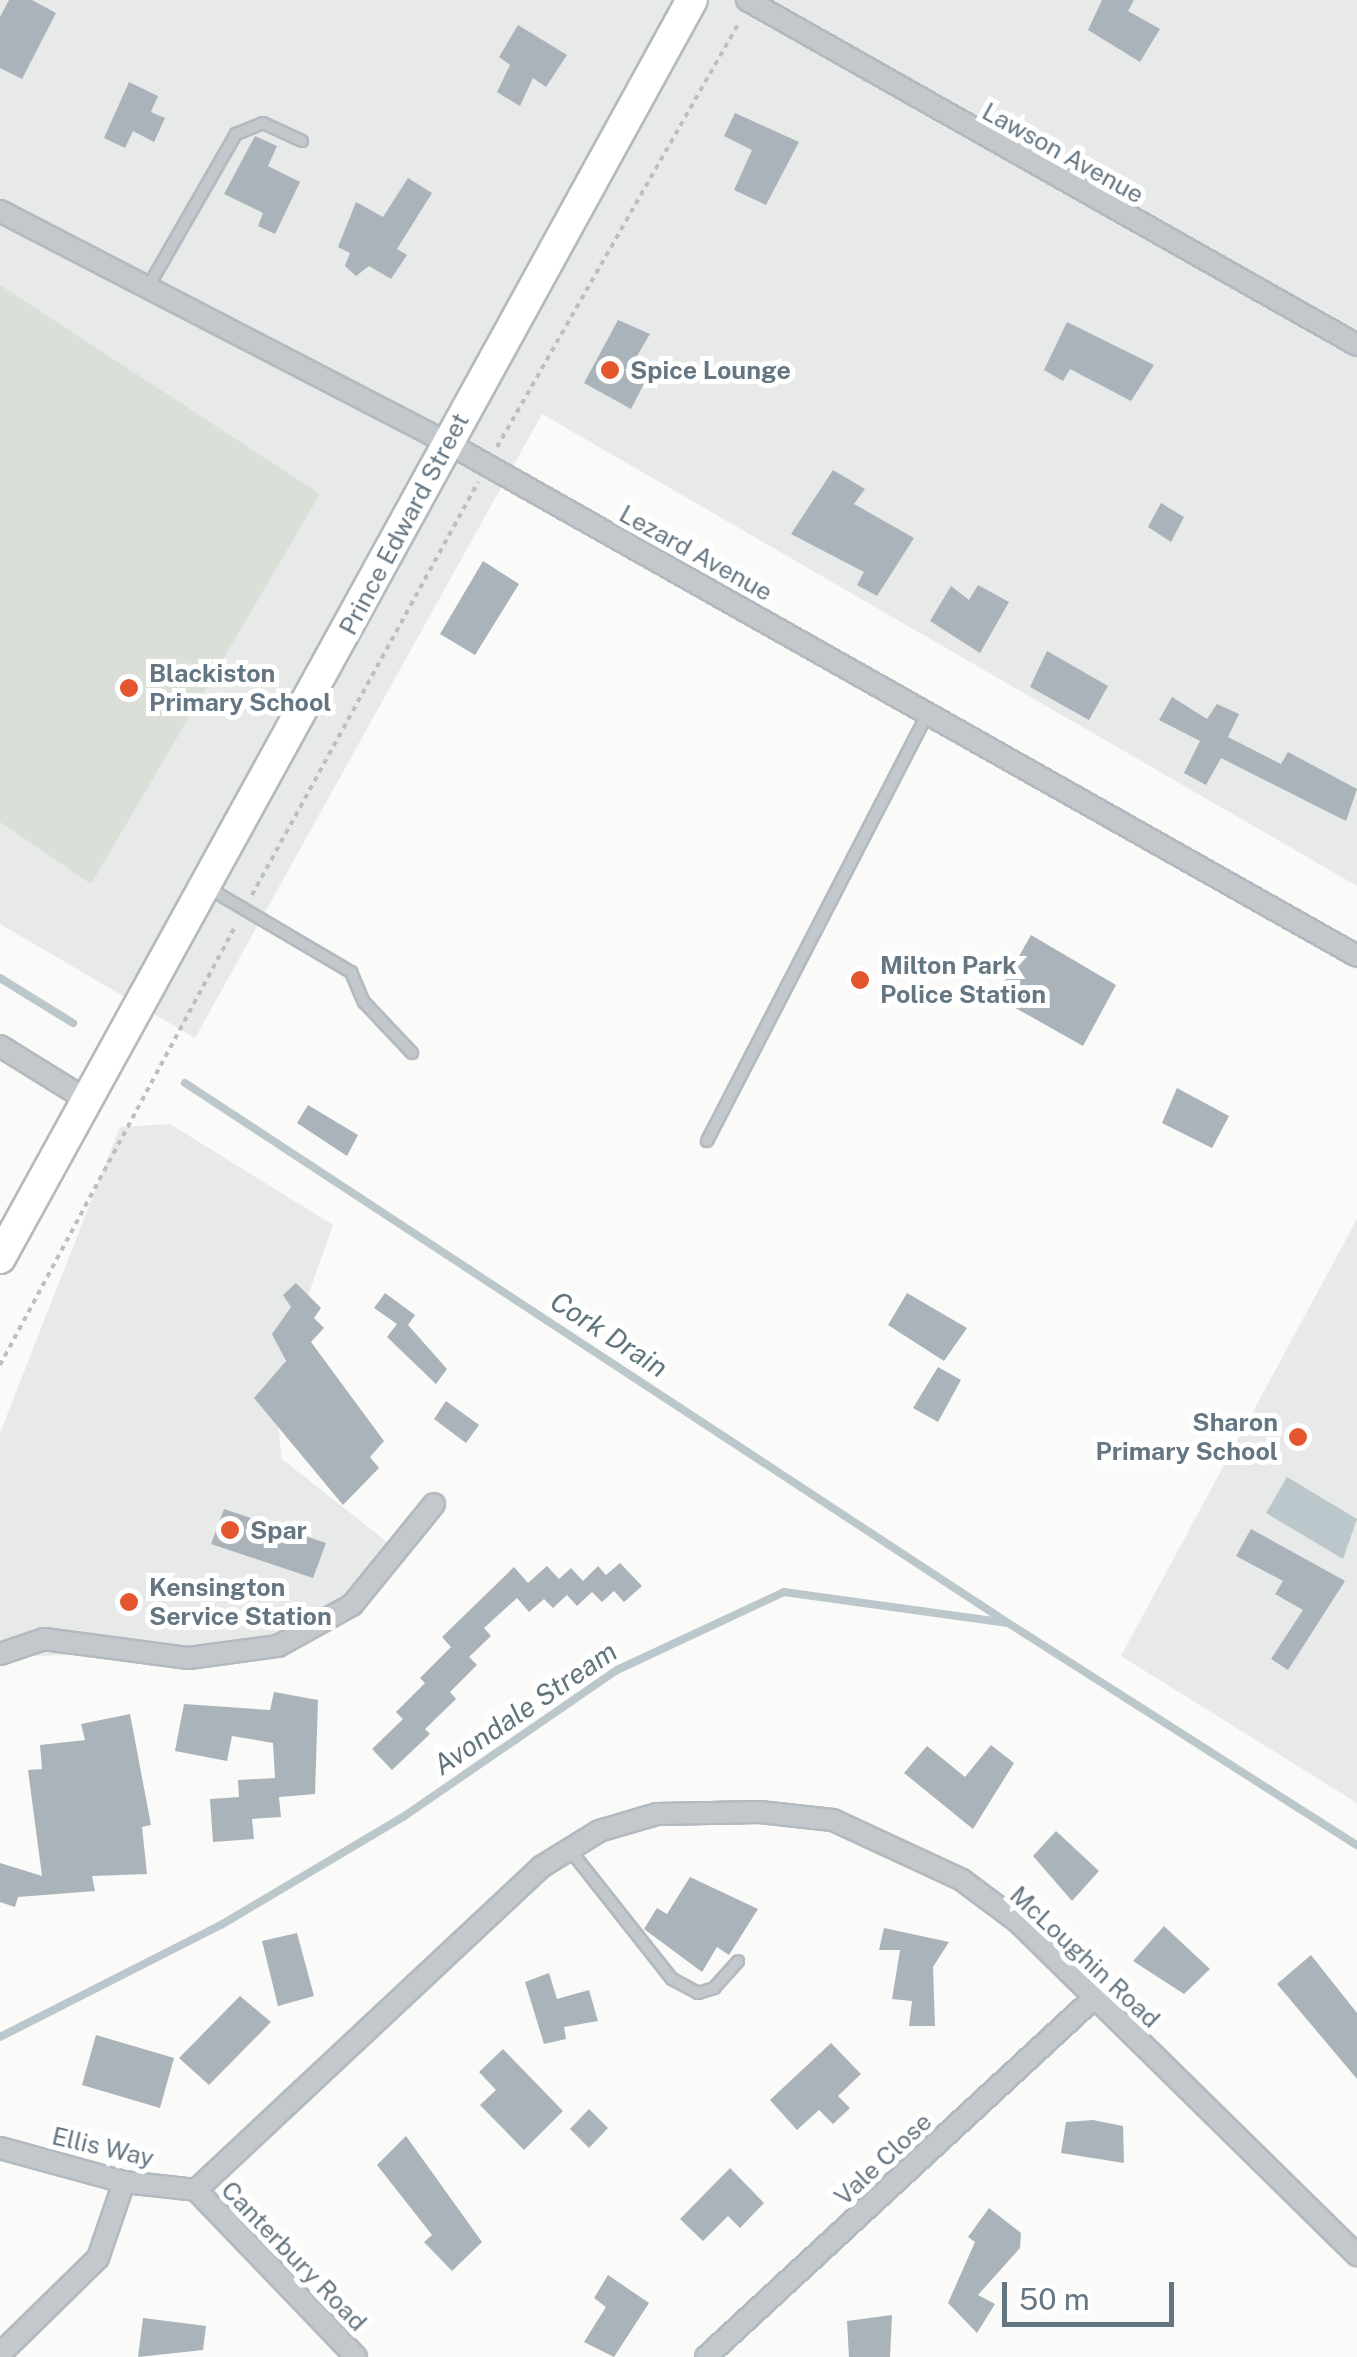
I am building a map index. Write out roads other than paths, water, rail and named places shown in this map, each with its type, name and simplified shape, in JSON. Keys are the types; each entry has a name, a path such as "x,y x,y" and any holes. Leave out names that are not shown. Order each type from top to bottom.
{"main road":[{"name":"Prince Edward Street","path":"0,1258 209,888 446,442 692,0"}],"street":[{"name":"Lawson Avenue","path":"749,1 1357,346"},
{"name":"Lezard Avenue","path":"0,211 488,465 1357,956"},
{"path":"0,1046 87,1100"},
{"path":"0,1654 44,1639 189,1658 278,1646 352,1605 434,1504"},
{"name":"McLoughin Road","path":"196,2190 541,1867 569,1850 657,1814 832,1820 962,1880 1094,1998 1357,2256"},
{"name":"Vale Close","path":"706,2357 1094,1998"},
{"name":"Ellis Way","path":"0,2148 124,2182 196,2190"},
{"path":"0,2354 98,2258 124,2182"},
{"name":"Canterbury Road","path":"196,2190 356,2357"}],"lane":[{"path":"147,288 236,134 263,123 302,140"},
{"path":"707,1141 928,711"},
{"path":"209,888 246,906 351,972 364,1002 412,1053"},
{"path":"569,1850 672,1979 698,1993 714,1988 738,1961"}],"waterway":[{"name":"Cork Drain","path":"0,978 73,1023"},
{"name":"Cork Drain","path":"185,1083 1005,1621"},
{"name":"Avondale Stream","path":"0,2037 221,1925 403,1817 617,1670 784,1592 1008,1623 1357,1845"}],"place":[{"name":"Spice Lounge","path":"610,370"},
{"name":"Blackiston Primary School","path":"129,688"},
{"name":"Milton Park Police Station","path":"860,980"},
{"name":"Sharon Primary School","path":"1298,1437"},
{"name":"Spar","path":"230,1530"},
{"name":"Kensington Service Station","path":"129,1602"}]}
